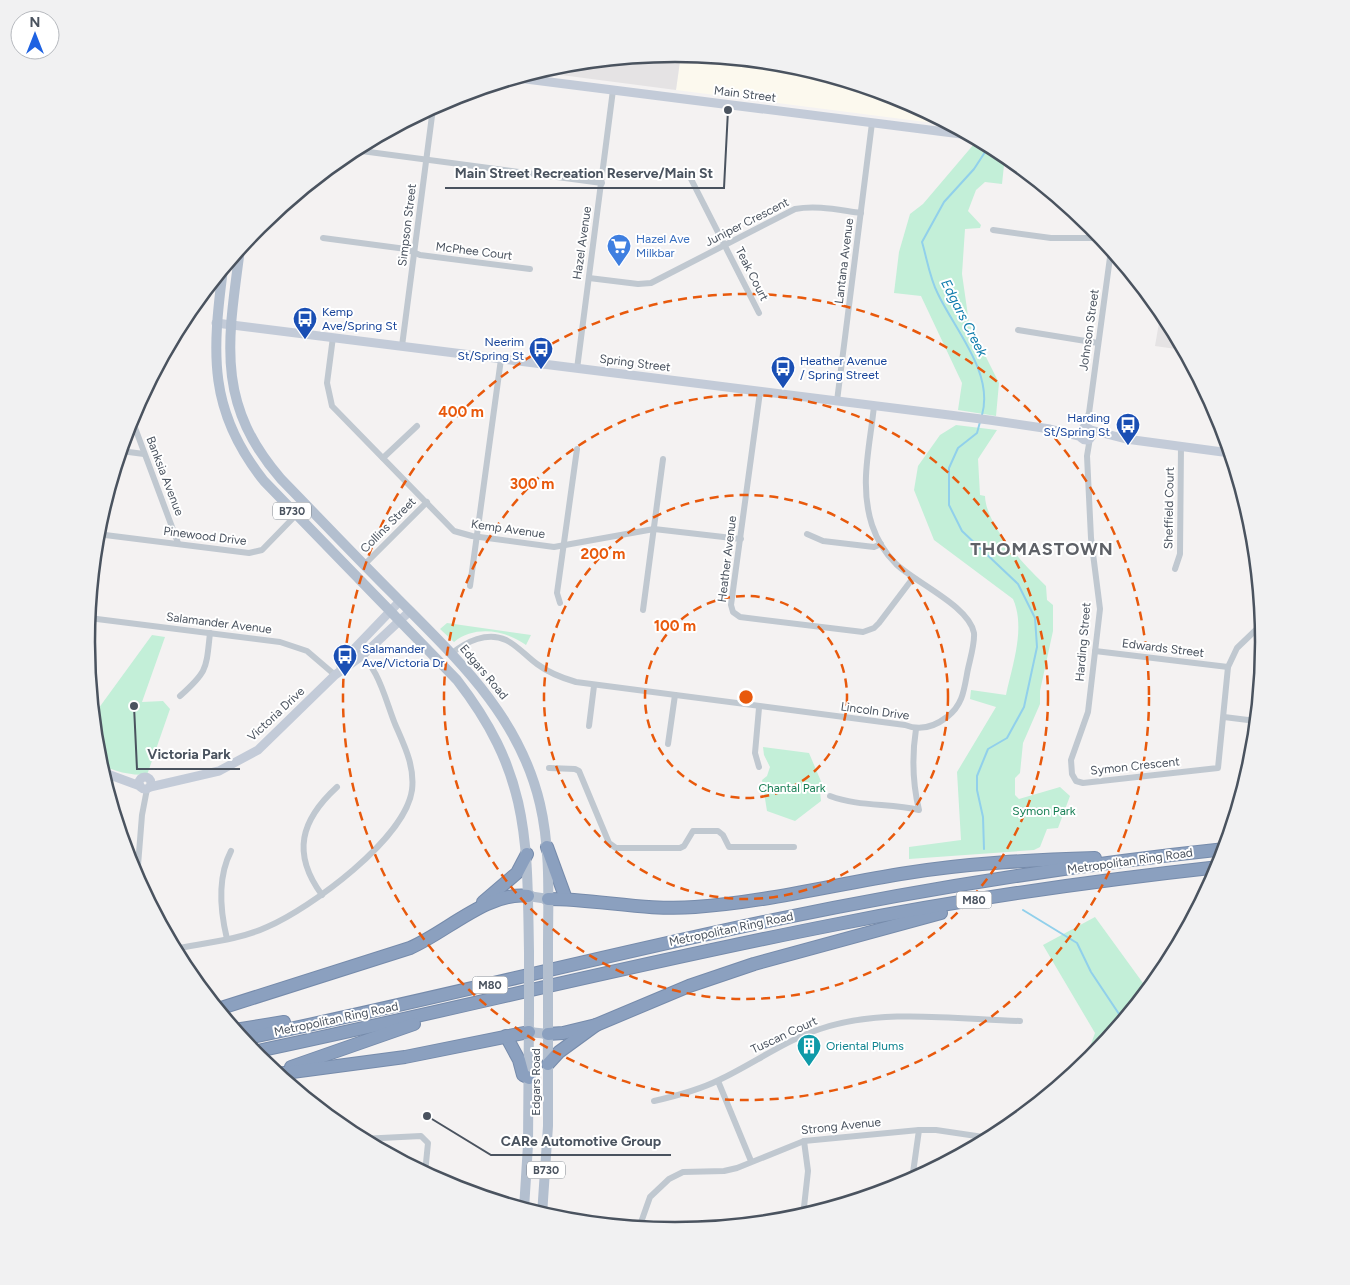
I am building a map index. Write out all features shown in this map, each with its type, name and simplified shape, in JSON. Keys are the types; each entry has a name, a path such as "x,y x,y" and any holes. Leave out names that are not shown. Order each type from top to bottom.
{"highway":[{"path":"547,846 566,899"},
{"name":"Metropolitan Ring Road","path":"250,1037 404,1005 799,914 969,884 1153,856 1216,850"},
{"path":"472,912 517,873 527,854"},
{"path":"548,899 566,899 642,908 697,907 786,896 875,878 977,864 1153,856"},
{"name":"Metropolitan Ring Road","path":"262,1050 840,923 1023,893 1209,868"},
{"path":"548,1034 563,1033 596,1025 689,986 746,966 1023,893"},
{"path":"224,1007 410,948 429,940 472,912 504,896 528,896"},
{"path":"284,1070 490,999"},
{"path":"243,1029 404,1005"},
{"path":"548,1064 559,1052 596,1025"},
{"path":"285,1072 405,1057 529,1032"},
{"path":"506,1036 519,1060 522,1075 529,1078"}],"main road":[{"name":"Edgars Road","path":"238,261 228,352 237,405 250,437 281,479 452,654 497,707 513,734 535,785 543,817 547,846 548,899 548,1126 542,1207"},
{"name":"Edgars Road","path":"222,281 216,323 215,356 218,380 232,429 256,471 296,515 457,680 483,714 504,756 517,791 523,818 527,854 529,952 529,1078 524,1203"},
{"path":"528,896 548,899"},
{"path":"529,1032 548,1034"}],"street":[{"name":"Main Street","path":"534,80 952,133"},
{"name":"Hazel Avenue","path":"577,369 613,90"},
{"name":"Simpson Street","path":"402,346 432,116"},
{"name":"Lantana Avenue","path":"837,401 872,123"},
{"path":"367,152 602,183"},
{"name":"Teak Court","path":"691,179 760,313"},
{"name":"Juniper Crescent","path":"589,278 638,284 651,283 795,209 807,207 825,208 861,213"},
{"path":"994,230 1051,238 1091,238"},
{"name":"McPhee Court","path":"323,238 406,249 414,254 530,269"},
{"name":"Johnson Street","path":"1086,434 1110,259"},
{"name":"Spring Street","path":"216,323 989,420 1222,452"},
{"path":"1018,330 1098,343"},
{"name":"Kemp Avenue","path":"333,338 327,384 332,406 428,502 454,531 477,537 563,546 654,529 740,539"},
{"path":"470,586 501,359"},
{"name":"Heather Avenue","path":"760,392 731,605 734,612 740,617 856,632 868,631 879,623 913,578"},
{"name":"Lincoln Drive","path":"452,654 468,642 486,637 506,640 537,665 557,677 594,686 905,725 916,729 937,724 953,712 960,702 974,635 970,622 963,612 913,578 898,565 881,544 870,517 864,487 874,406"},
{"path":"383,458 417,426"},
{"name":"Banksia Avenue","path":"136,430 178,544"},
{"name":"Harding Street","path":"1086,434 1090,538 1100,609 1088,712"},
{"name":"Sheffield Court","path":"1175,569 1180,554 1181,446"},
{"path":"560,603 558,593 563,546 577,450"},
{"path":"128,452 144,454"},
{"path":"643,610 663,459"},
{"name":"Collins Street","path":"364,565 428,502"},
{"name":"Pinewood Drive","path":"105,535 249,553 262,550 296,515"},
{"path":"807,534 822,540 874,547 881,544"},
{"name":"Victoria Drive","path":"336,675 354,649 400,601"},
{"name":"Victoria Drive","path":"111,775 145,785 172,782 219,771 258,750 336,675 362,656 410,611"},
{"name":"Salamander Avenue","path":"96,619 280,642 297,647 316,657 336,675"},
{"path":"1250,720 1224,717 1228,667 1237,648 1255,631"},
{"path":"180,696 201,677 206,662 210,633"},
{"path":"182,947 227,939 265,928 296,913 348,874 398,825 410,798 412,774 409,758 373,671 354,649"},
{"name":"Edwards Street","path":"1095,651 1228,667"},
{"path":"589,726 594,686"},
{"path":"668,744 675,695"},
{"path":"759,708 755,753 759,767"},
{"name":"Symon Crescent","path":"1088,712 1071,760 1072,774 1076,781 1083,783 1218,768 1224,717"},
{"path":"830,796 847,803 904,806 920,810 916,795 914,742 916,729"},
{"path":"550,768 575,769 579,771 609,843 616,848 680,848 684,846 693,831 714,830 721,833 729,847 794,847"},
{"path":"138,862 145,785"},
{"path":"322,895 310,875 303,856 305,833 319,803 337,787"},
{"path":"227,939 222,915 223,867 232,851"},
{"name":"Tuscan Court","path":"654,1101 679,1096 718,1081 798,1038 850,1021 894,1017 1020,1021"},
{"path":"718,1081 751,1161"},
{"path":"913,1171 919,1130"},
{"name":"Strong Avenue","path":"641,1221 650,1197 669,1179 683,1172 724,1171 804,1141 919,1130 936,1130 979,1136"},
{"path":"374,1138 421,1136 428,1143 426,1166"},
{"path":"804,1141 808,1171 804,1208"}],"shaded area":[{"path":"680,62 751,67 825,82 861,93 934,123 676,90"},
{"path":"680,62 676,90 559,75 599,67"},
{"path":"1159,323 1175,349 1155,346"}],"green space":[{"path":"973,145 1004,165 1002,184 985,182 976,190 968,211 981,225 980,228 965,229 962,274 969,323 999,383 996,416 958,410 962,383 921,296 894,293 899,252 910,214 923,204"},
{"name":"Symon Park","path":"956,425 997,430 978,459 980,495 985,496 992,520 1008,545 1046,586 1047,600 1053,605 1053,631 1040,691 1040,704 1023,743 1020,773 1015,778 1015,795 1019,799 1060,787 1070,796 1058,828 1047,829 1040,847 1034,850 909,859 909,847 961,840 957,772 996,707 970,699 971,690 1006,695 1017,647 1017,610 1013,599 934,540 914,490 918,466 940,435"},
{"path":"447,623 531,635 526,645 509,636 490,632 471,633 454,642 440,629"},
{"path":"152,635 165,637 142,702 163,701 170,709 147,775 128,774 109,768 99,708"},
{"name":"Chantal Park","path":"763,747 809,753 823,786 820,791 821,801 795,821 767,811 762,780 767,776 770,767 764,755"},
{"path":"1095,917 1144,984 1111,1025 1089,1048 1095,1033 1043,945"}],"waterway":[{"name":"Edgars Creek","path":"982,415 983,383 978,368 935,288 922,242 944,202 974,169 985,152"},
{"name":"Edgars Creek","path":"980,422 977,433 958,448 949,468 949,505 962,531 1018,584 1035,618 1037,647 1024,707 1007,738 988,749 977,776 977,790 983,817 984,849"},
{"name":"Edgars Creek","path":"1023,910 1077,943 1091,972 1119,1015"}],"place":[{"name":"Main Street Recreation Reserve/Main St","path":"728,110"},
{"name":"Hazel Ave Milkbar","path":"619,267"},
{"name":"Kemp Ave/Spring St","path":"305,340"},
{"name":"Neerim St/Spring St","path":"541,370"},
{"name":"Heather Avenue / Spring Street","path":"783,389"},
{"name":"Harding St/Spring St","path":"1128,446"},
{"name":"Salamander Ave/Victoria Dr","path":"345,677"},
{"name":"Victoria Park","path":"134,706"},
{"name":"Oriental Plums","path":"809,1067"},
{"name":"CARe Automotive Group","path":"427,1116"}],"district":[{"name":"THOMASTOWN","path":"1042,549"}]}
